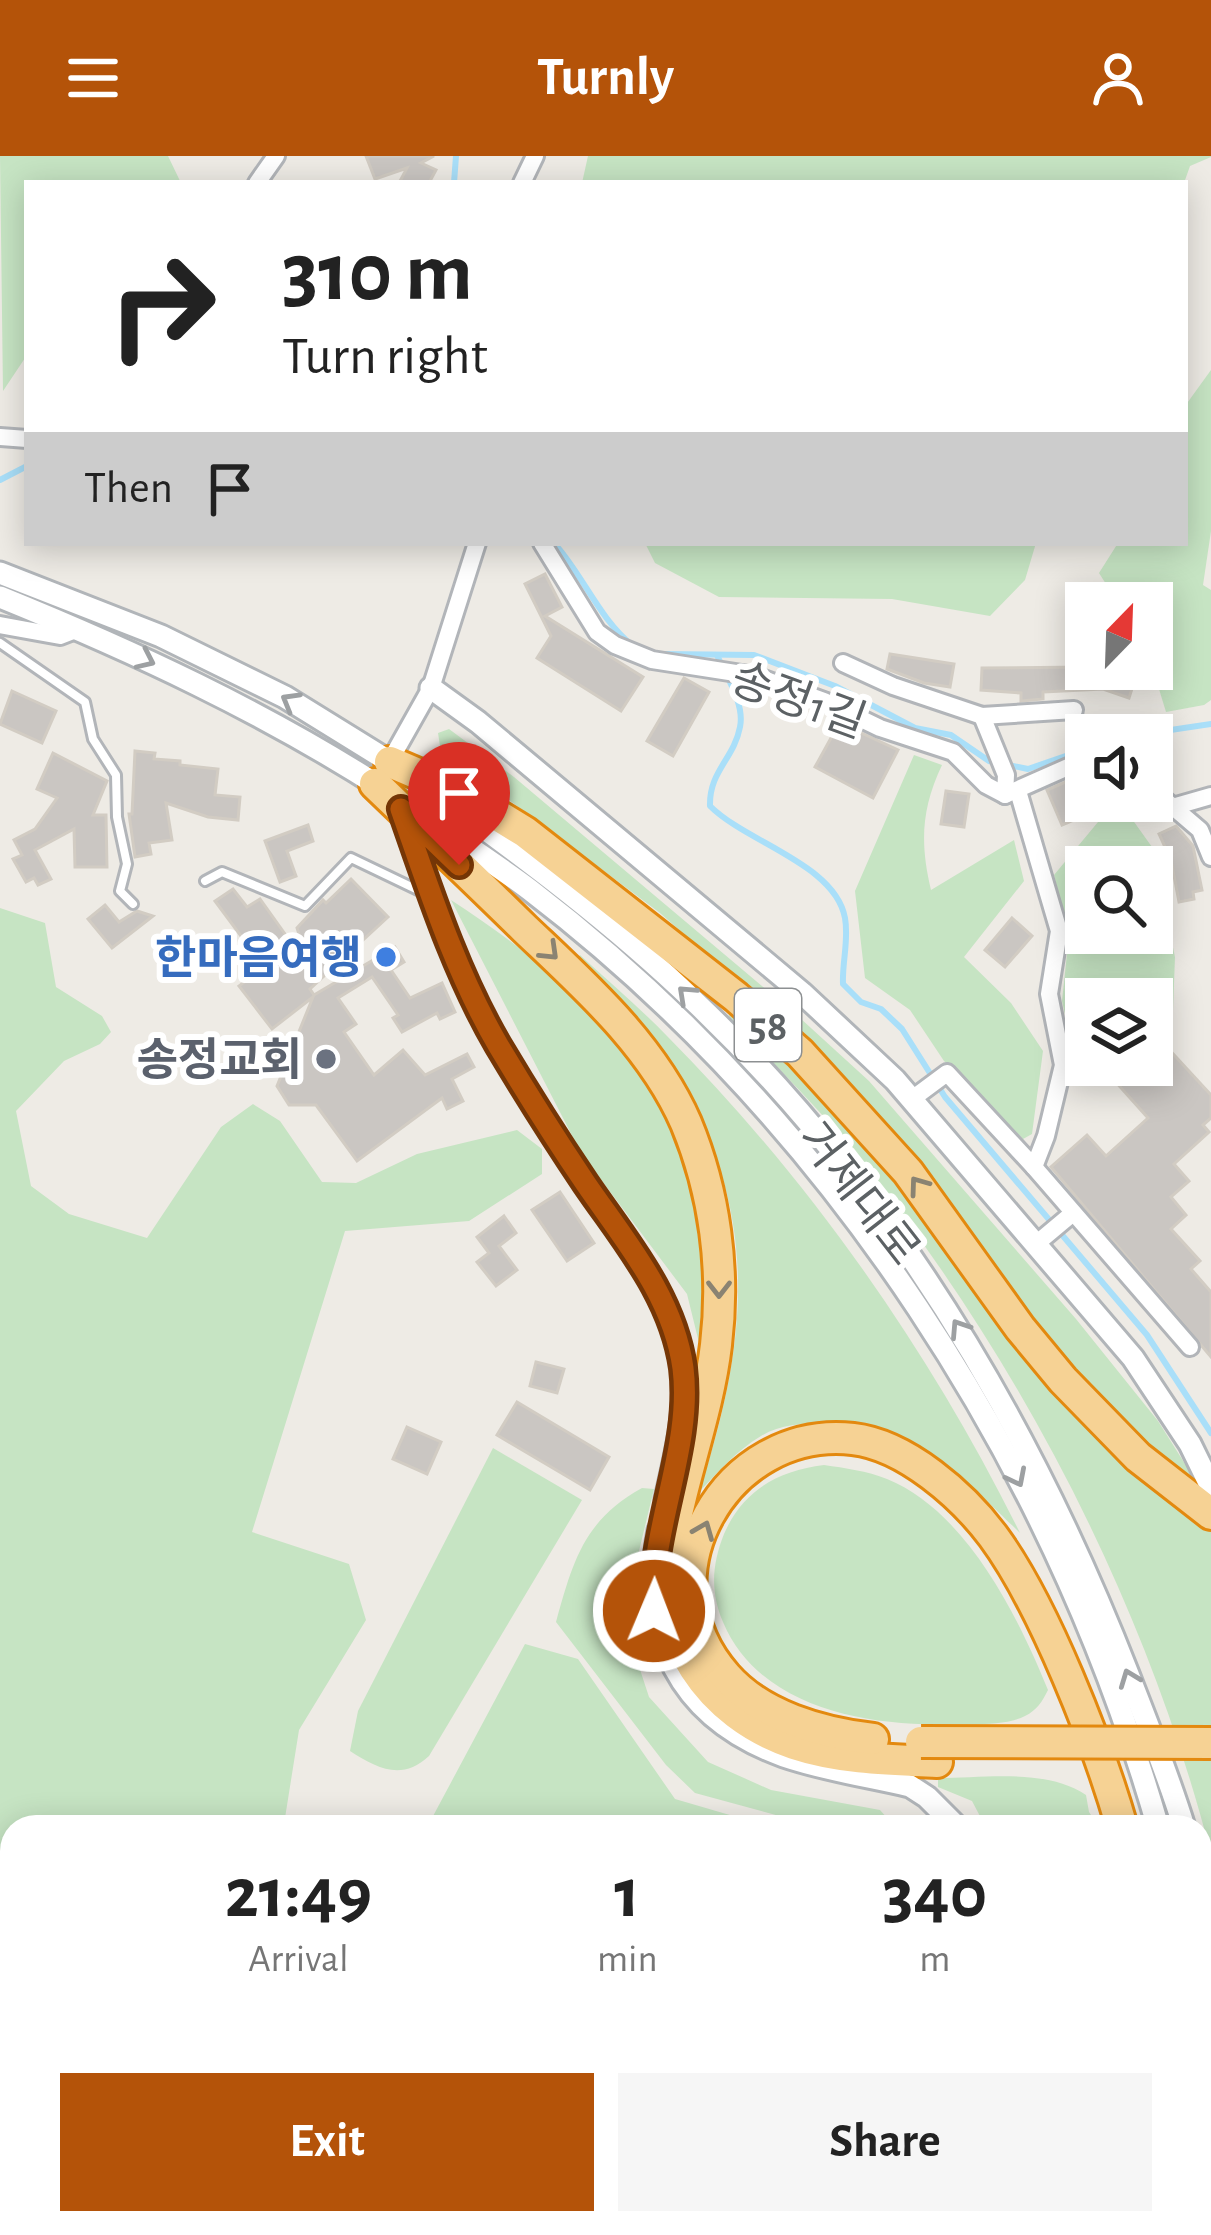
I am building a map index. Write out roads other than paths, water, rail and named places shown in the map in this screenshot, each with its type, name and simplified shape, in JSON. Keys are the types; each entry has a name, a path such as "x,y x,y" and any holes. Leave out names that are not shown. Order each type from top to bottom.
{"highway":[{"name":"58","path":"382,773 401,809 610,1012 664,1083 686,1123 717,1235 720,1294 716,1348 670,1547 666,1596 676,1636 692,1668 732,1711 791,1743 884,1760 929,1752 1211,1743"},
{"name":"58","path":"382,773 460,793 525,832 800,1053 908,1172 1063,1380 1138,1456 1211,1514"},
{"path":"929,1752 811,1726 763,1707 712,1658 690,1600 697,1543 722,1492 765,1456 807,1442 856,1439 908,1461 961,1500 992,1535 1027,1590 1066,1677 1117,1815"},
{"name":"58","path":"929,1752 1211,1763"}],"street":[{"path":"382,773 431,688 476,546"},
{"name":"송정1길","path":"544,546 597,632 634,655 736,672 787,687 880,728 953,752 986,785 1012,793"},
{"name":"거제대로","path":"0,573 161,635 285,697 530,890 608,956 724,1067 853,1215 953,1363 1014,1470 1086,1624 1154,1815"},
{"name":"거제대로","path":"0,597 382,773 543,870 698,1004 758,1067 872,1203 973,1350 1033,1459 1105,1613 1180,1815"},
{"path":"0,625 60,636 78,629"},
{"path":"843,663 893,686 982,716 1074,710"},
{"path":"431,688 802,993 912,1099 1133,1358 1190,1444 1211,1487"},
{"path":"982,716 1059,931 1049,994 1063,1065 1034,1168"},
{"path":"1012,793 1065,769"},
{"path":"1176,806 1211,796"},
{"path":"1173,804 1200,830 1211,857"},
{"path":"401,809 464,982 487,1026 546,1125 641,1263 669,1317 683,1370 683,1404 652,1572 654,1611 665,1651 682,1683 710,1713 743,1736 818,1766 910,1786 945,1815"},
{"path":"912,1099 947,1073 1190,1347"},
{"path":"1036,1244 1073,1213"}],"lane":[{"path":"0,643 85,702 93,740 116,775 117,817 127,864 120,891 133,904"},
{"path":"205,881 222,872 305,906 351,858 433,897"}],"waterway":[{"path":"454,180 456,156"},
{"path":"0,480 24,468"},
{"path":"556,546 610,623 633,646"},
{"path":"663,654 754,655 835,686 915,728 951,735 989,761 1028,769 1065,756"},
{"path":"717,655 741,718 737,738 713,783 710,806 808,869 838,899 846,934 843,984 902,1029 945,1097 1147,1335 1211,1433"},
{"path":"1173,730 1211,724"}],"place":[{"name":"한마음여행","path":"386,957"},
{"name":"송정교회","path":"326,1059"}]}
